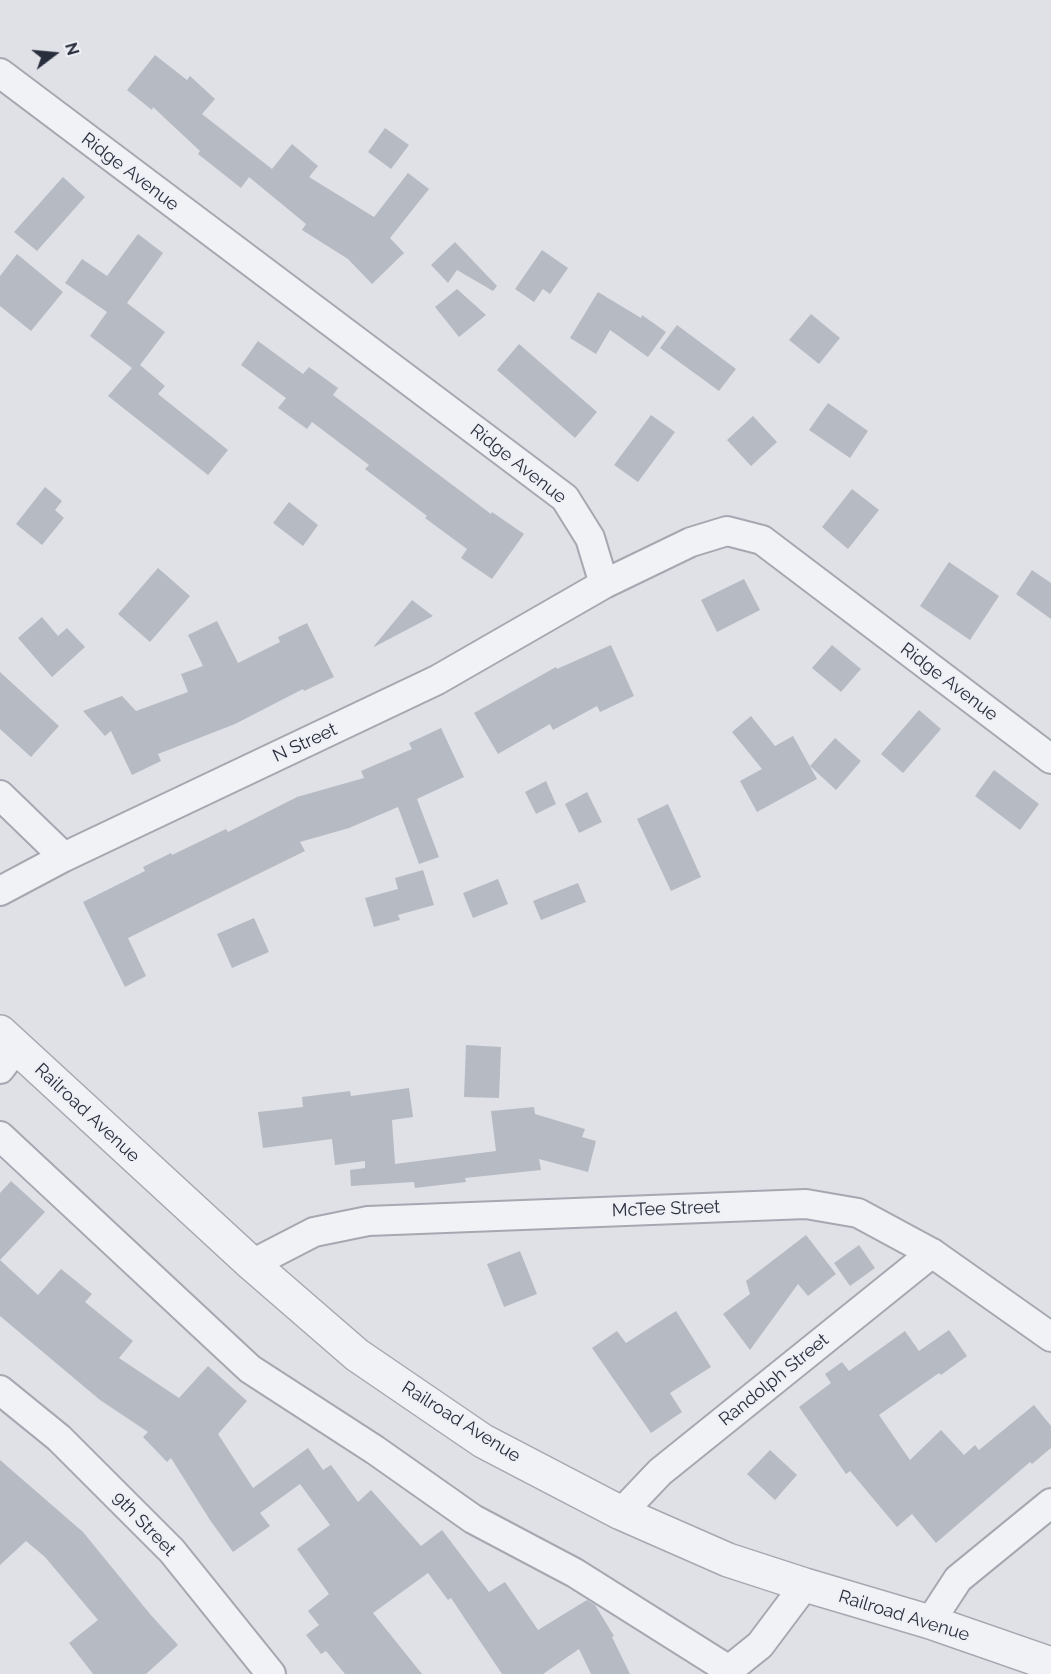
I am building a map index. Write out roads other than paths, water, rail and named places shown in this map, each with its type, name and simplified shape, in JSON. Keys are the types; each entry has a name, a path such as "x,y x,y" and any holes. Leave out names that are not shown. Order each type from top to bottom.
{"street":[{"name":"Ridge Avenue","path":"0,73 565,498 590,538 604,584 691,542 727,531 762,540 1051,759"},
{"name":"N Street","path":"0,891 64,857 437,680 604,584"},
{"path":"0,795 64,857"},
{"name":"Railroad Avenue","path":"5,1050 357,1355 483,1441 621,1513 728,1560 805,1586 930,1622 1021,1663 1051,1664"},
{"path":"0,1136 250,1369 375,1450 473,1519 575,1573 727,1672 760,1645 805,1586"},
{"name":"McTee Street","path":"252,1264 314,1232 368,1221 806,1204 858,1213 932,1253 1051,1337"},
{"name":"Randolph Street","path":"621,1513 660,1472 932,1253"},
{"name":"9th Street","path":"0,1390 59,1438 172,1551 271,1674"},
{"path":"930,1622 958,1578 1051,1503"}]}
